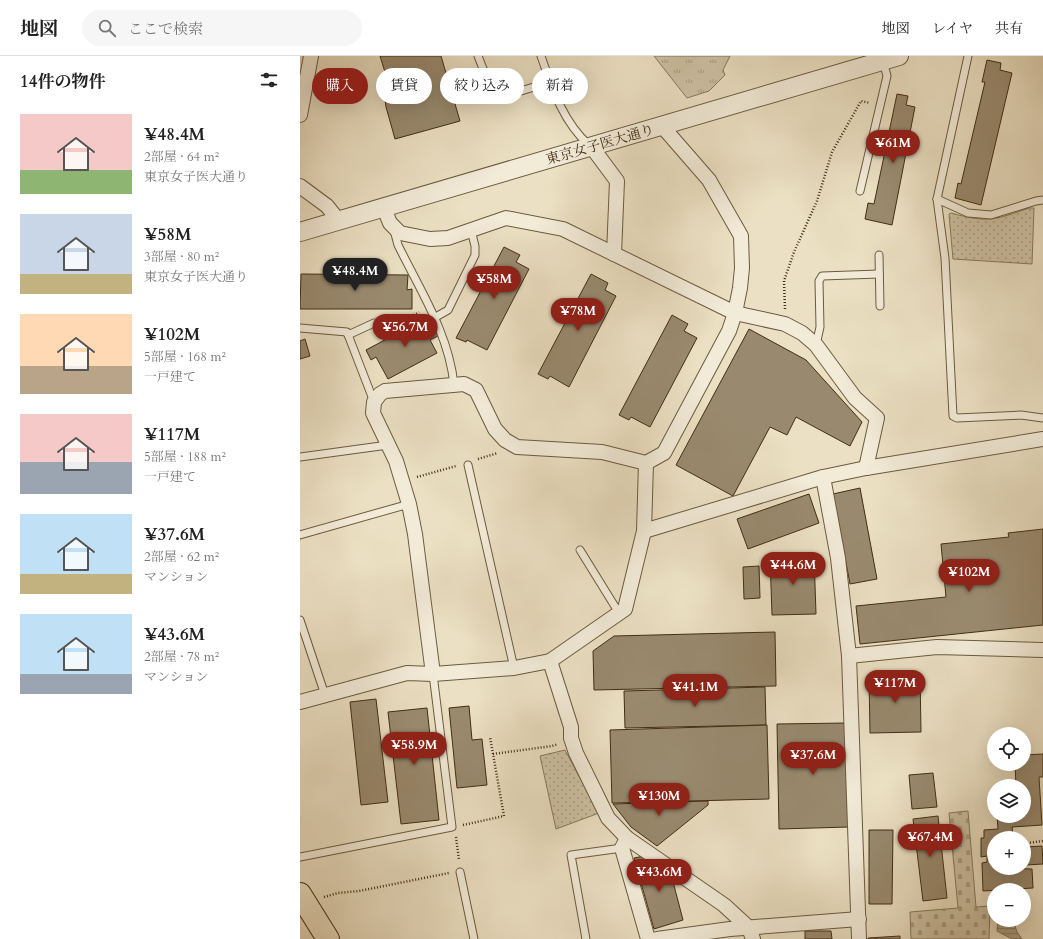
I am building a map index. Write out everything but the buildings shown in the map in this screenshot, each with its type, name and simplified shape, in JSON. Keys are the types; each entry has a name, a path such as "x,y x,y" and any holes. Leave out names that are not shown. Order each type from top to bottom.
{"main road":[{"path":"303,898 328,939"}],"street":[{"path":"300,115 311,56"},
{"name":"東京女子医大通り","path":"300,232 891,58"},
{"path":"433,674 415,534 409,504 396,461 373,413 374,402 380,394 385,391 464,384 476,390 496,429 505,440 516,447 602,452 646,462 664,453 729,331 735,312 742,268 741,236 709,180 662,126"},
{"path":"591,146 617,181 614,254"},
{"path":"300,186 326,206 339,221"},
{"path":"384,208 394,228 400,233 430,239 448,238 506,218 563,229 735,312 785,324 802,333 816,345 856,398 877,418 866,468"},
{"path":"644,531 823,477 866,468 1043,439"},
{"path":"300,702 407,674 433,674 514,668 550,661 625,609 644,531 646,462"},
{"path":"823,477 838,558 849,656 859,939"},
{"path":"849,656 937,647 1043,650"},
{"path":"550,661 572,727 571,738 576,753 608,818 624,843 648,939"},
{"path":"624,843 724,905 751,933"},
{"path":"657,939 751,933 859,919"}],"lane":[{"path":"478,56 495,99 532,88"},
{"path":"542,56 546,68"},
{"path":"968,56 937,199 945,258 953,416 957,418 1021,416 1043,418"},
{"path":"860,191 891,58"},
{"path":"558,104 578,135 591,146"},
{"path":"937,199 968,213 991,216 1043,200"},
{"path":"394,228 398,245 434,318 442,331 452,370 454,385"},
{"path":"434,318 448,310 475,255 475,246 471,230"},
{"path":"879,255 880,306"},
{"path":"816,345 820,327 819,281 822,276 879,274"},
{"path":"348,335 374,323"},
{"path":"300,328 347,332 374,402"},
{"path":"300,457 388,445"},
{"path":"468,465 514,668"},
{"path":"300,535 409,504"},
{"path":"580,550 619,613"},
{"path":"300,620 325,695"},
{"path":"300,857 452,827 433,674"},
{"path":"586,939 571,855 624,843"},
{"path":"460,872 474,939"}],"path":[{"path":"785,324 784,281 794,252 817,201 832,152 861,101 880,105"},
{"path":"374,323 394,317 412,317 429,306"},
{"path":"303,898 359,891 460,872 456,833 452,827 504,816 490,737"},
{"path":"493,754 552,746 571,738"},
{"path":"1031,842 1043,841"}],"green space":[{"path":"654,56 730,56 723,70 725,75 709,91 687,98"},
{"path":"1029,208 1034,208 1032,264 953,259 949,214 951,213 974,218 991,219"},
{"path":"565,750 599,813 556,829 540,756"},
{"path":"968,811 976,907 987,906 987,927 989,927 989,939 911,939 910,912 958,908 949,813"}],"shaded area":[{"path":"997,927 1015,927 1022,939 1012,939 997,931"}]}
